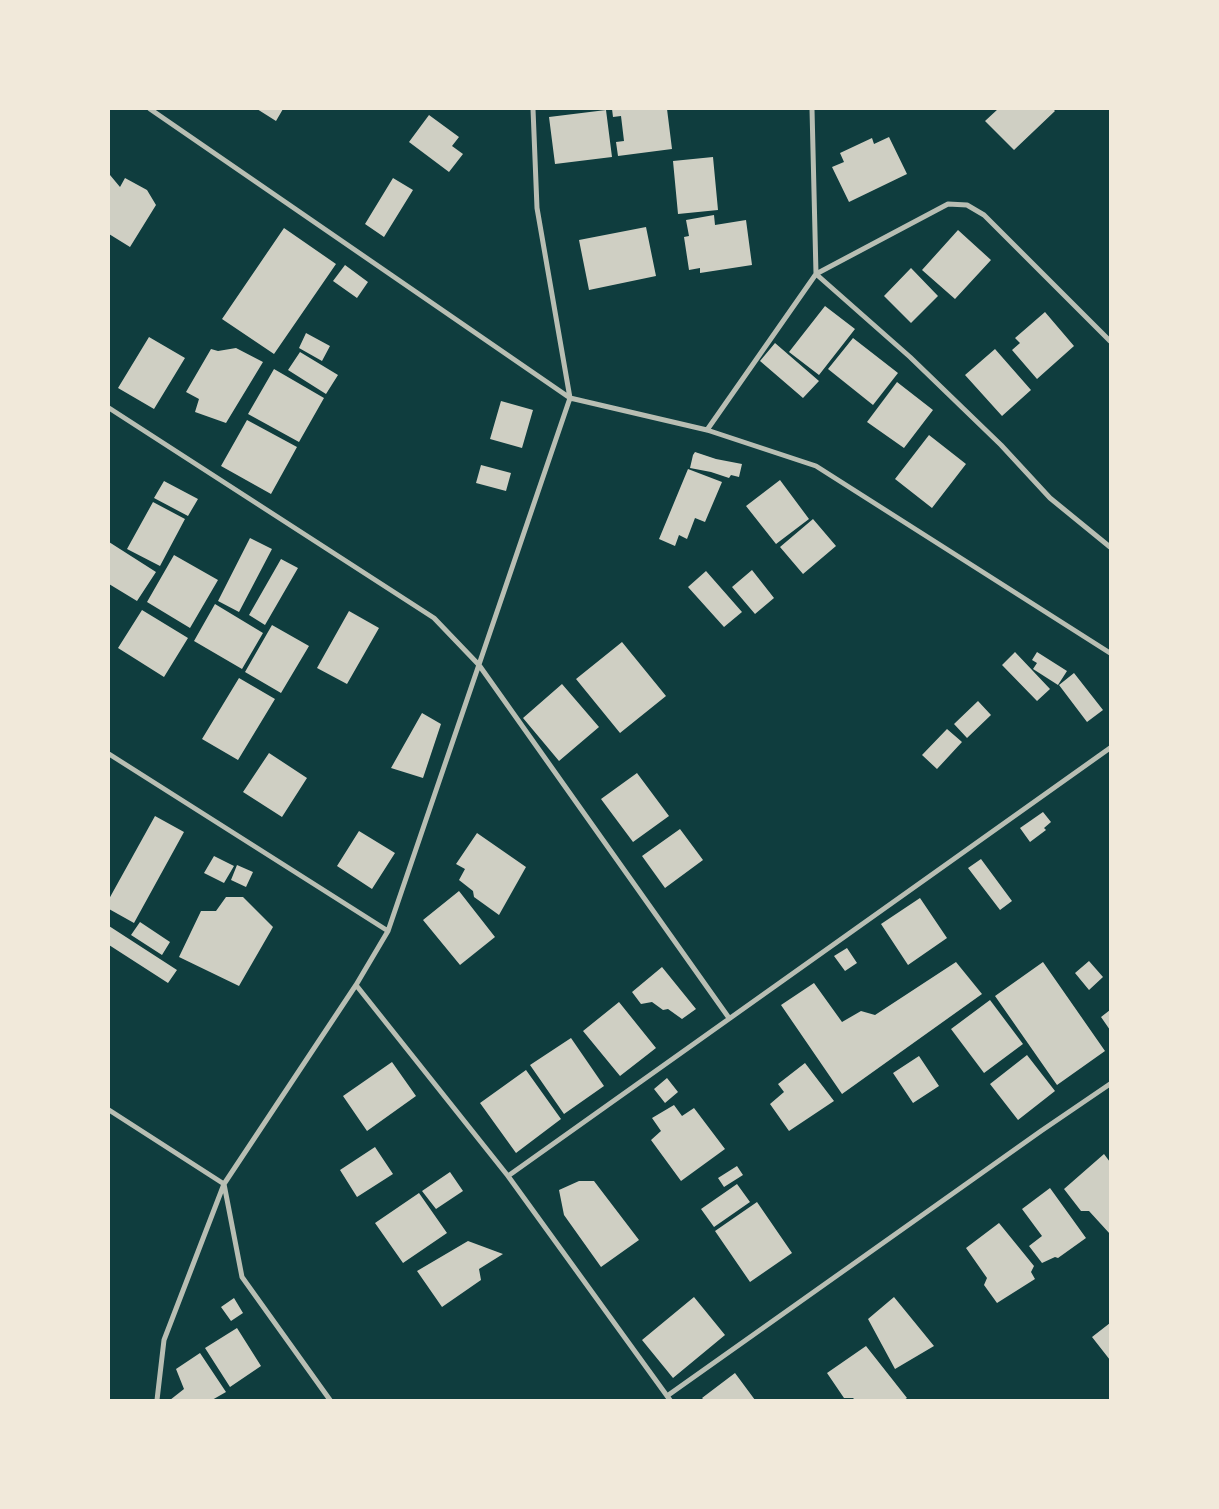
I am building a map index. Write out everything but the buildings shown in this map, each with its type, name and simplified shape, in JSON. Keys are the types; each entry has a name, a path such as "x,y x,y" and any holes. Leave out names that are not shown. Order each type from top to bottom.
{"street":[{"path":"150,109 570,398 707,430 816,466 1110,654"},
{"path":"157,1400 164,1340 224,1184 356,985 388,931 570,398 537,208 533,109"},
{"path":"812,109 816,274 910,357 1001,445 1050,498 1110,547"},
{"path":"707,430 816,274 948,204 967,205 984,215 1110,341"},
{"path":"109,408 434,618 479,665 729,1018"},
{"path":"508,1176 1110,748"},
{"path":"109,754 388,931"},
{"path":"356,985 508,1176 668,1398 1041,1131 1110,1084"},
{"path":"109,1110 224,1184 242,1277 330,1400"}]}
